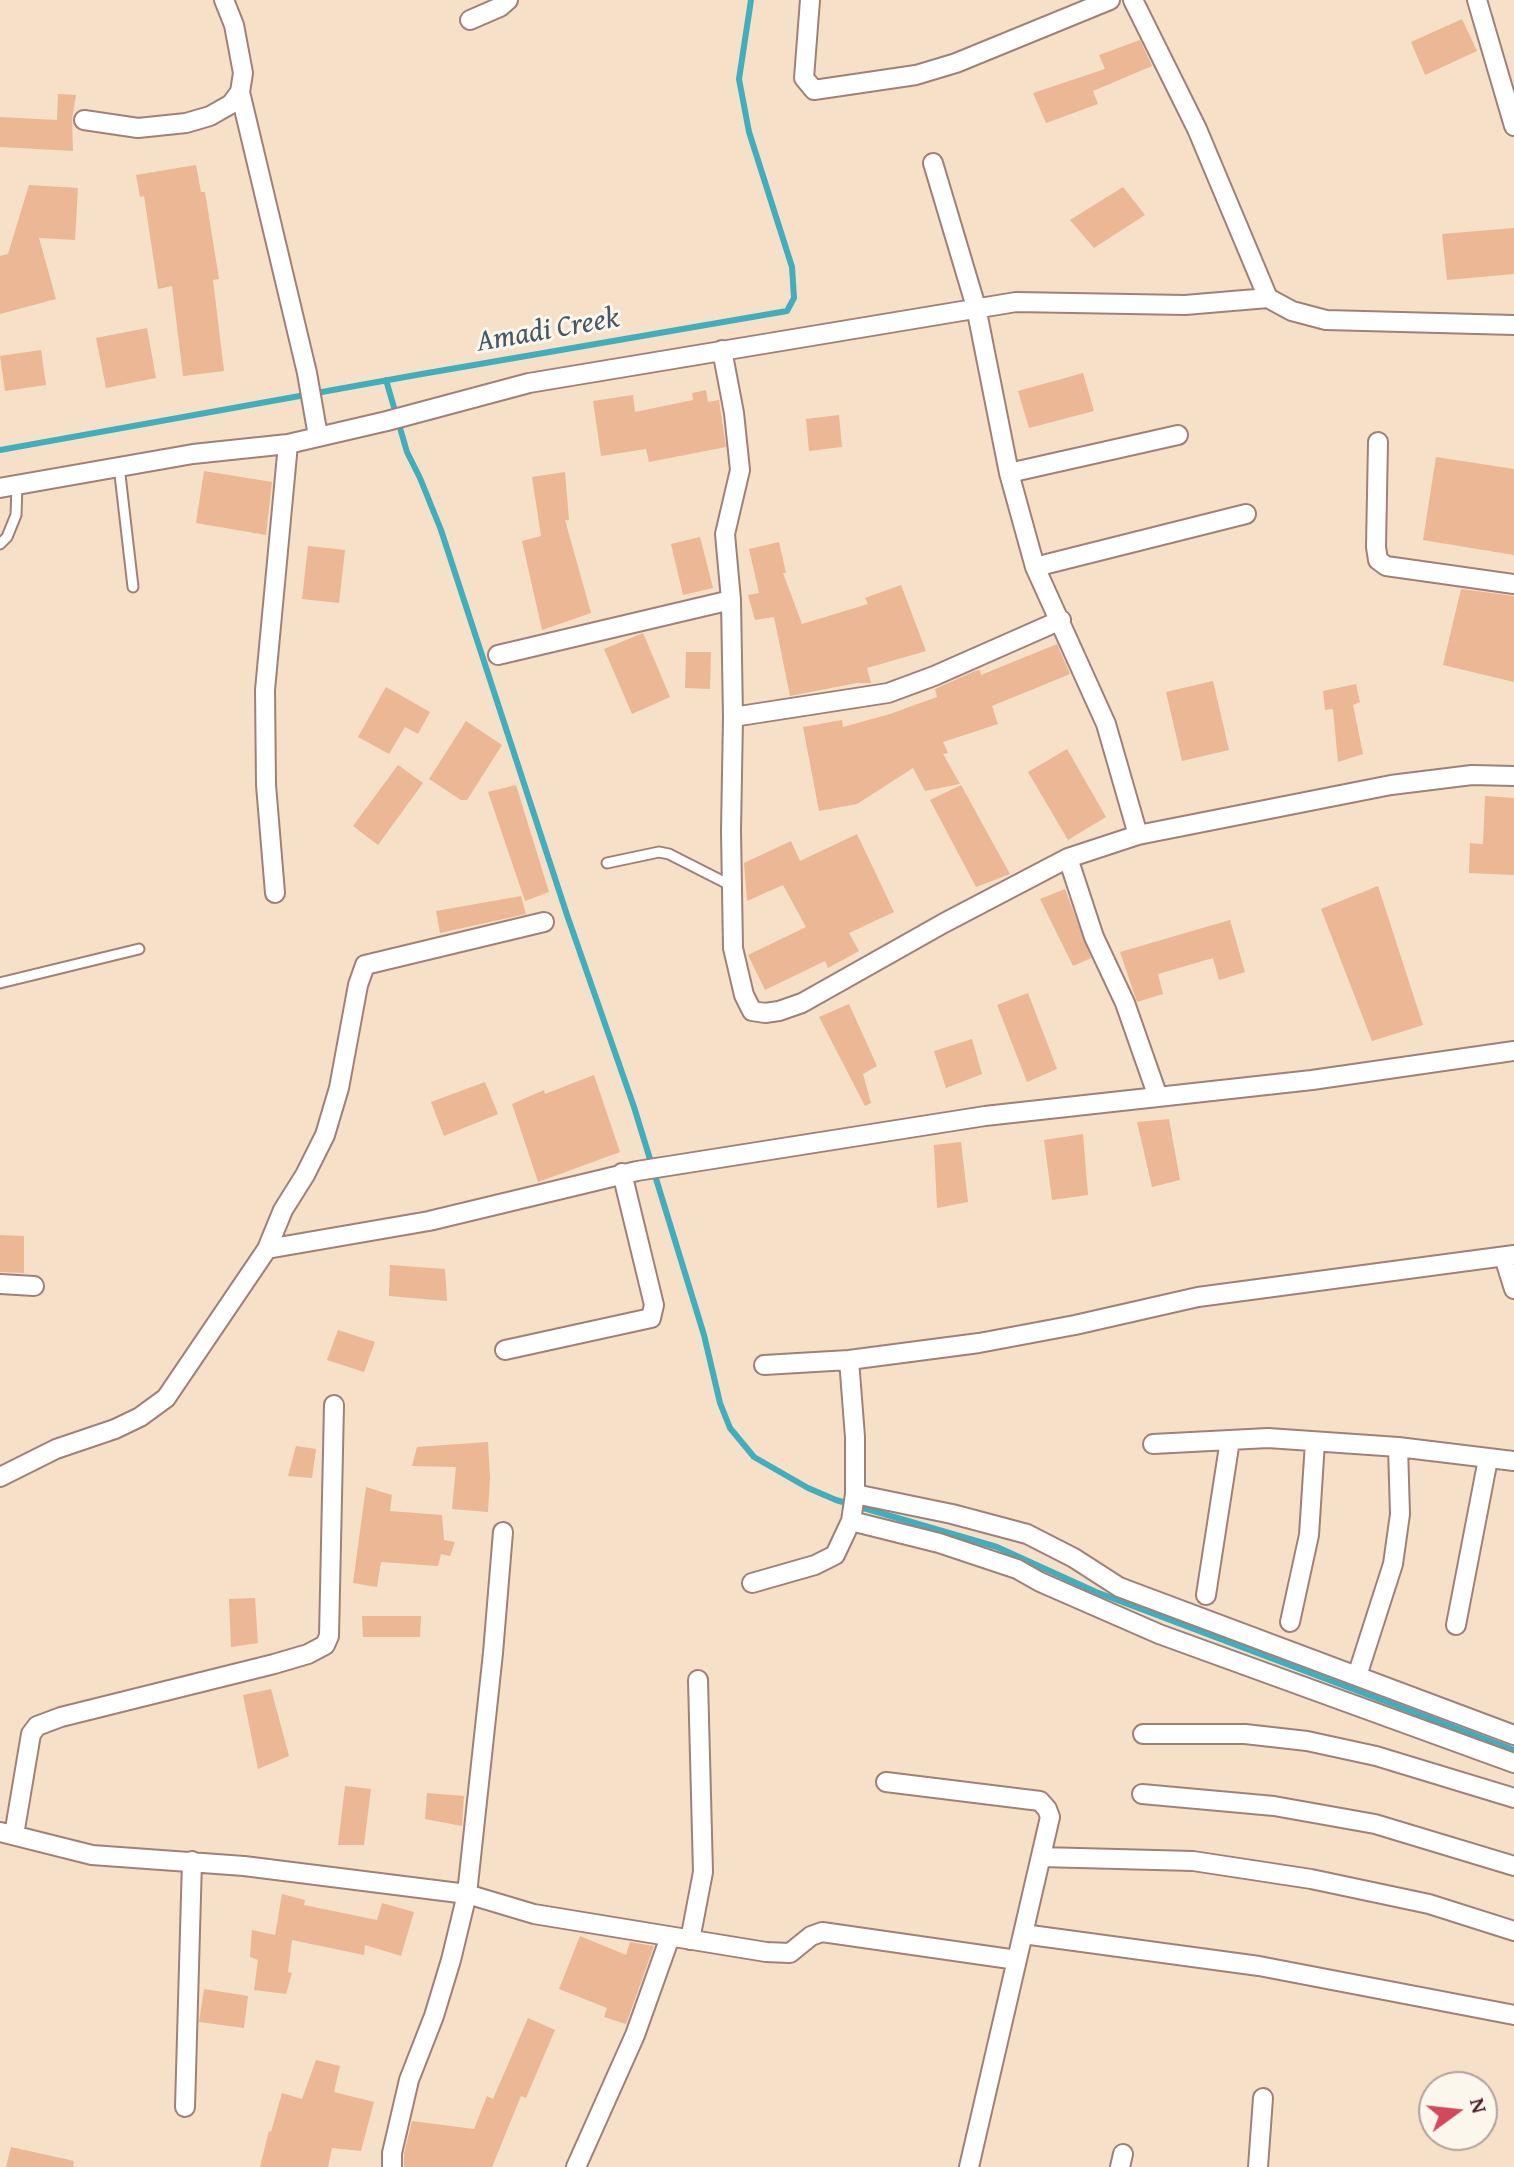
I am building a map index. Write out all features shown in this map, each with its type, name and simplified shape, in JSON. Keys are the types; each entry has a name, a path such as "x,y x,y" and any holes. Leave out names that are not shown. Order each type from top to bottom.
{"street":[{"path":"224,0 239,49 243,73 240,92 307,373 317,428"},
{"path":"470,20 500,7 508,0"},
{"path":"810,0 804,78 814,90 916,75 956,63 1069,8 1110,0"},
{"path":"1133,0 1197,129 1268,298"},
{"path":"1477,0 1514,126"},
{"path":"84,120 138,128 186,123 210,116 231,104 240,92"},
{"path":"933,163 976,307 1009,473 1035,567 1106,724 1138,835"},
{"path":"9,487 193,454 288,444 317,428 387,421 529,383 1016,302 1185,305 1268,298 1292,311 1326,320 1514,325"},
{"path":"722,350 734,413 740,470 725,534 731,600 733,948 748,1007 752,1011 779,1011 802,1003 1068,858 1138,835 1391,785 1472,775 1514,776"},
{"path":"1009,473 1178,435"},
{"path":"1378,442 1378,560 1386,566 1514,584"},
{"path":"275,893 266,785 265,690 288,444"},
{"path":"1035,567 1246,514"},
{"path":"498,655 731,600"},
{"path":"733,717 888,693 1061,620"},
{"path":"1068,858 1094,937 1125,1003 1158,1097"},
{"path":"0,1477 56,1449 127,1423 166,1398 267,1249 283,1210 325,1135 339,1088 358,985 365,965 544,922"},
{"path":"267,1249 429,1221 630,1172 985,1116 1312,1080 1514,1051"},
{"path":"505,1350 651,1318 654,1305 630,1172"},
{"path":"764,1365 849,1360 979,1343 1198,1297 1509,1256 1514,1289"},
{"path":"0,1284 34,1286"},
{"path":"752,1583 815,1565 835,1555 851,1521 855,1494 855,1437 849,1360"},
{"path":"334,1405 329,1636 325,1645 308,1654 274,1664 61,1717 37,1726 31,1734 7,1834 92,1855 192,1861 467,1894 534,1914 766,1952 790,1953 811,1936 822,1932 1017,1960"},
{"path":"1153,1444 1268,1438 1398,1447 1514,1461"},
{"path":"1206,1595 1230,1440"},
{"path":"1290,1622 1309,1535 1315,1442"},
{"path":"1357,1676 1393,1564 1400,1514 1398,1447"},
{"path":"1456,1625 1488,1459"},
{"path":"855,1494 1027,1534 1074,1558 1119,1587 1514,1735"},
{"path":"851,1521 939,1543 1017,1569 1159,1634 1514,1763"},
{"path":"392,2167 392,2153 409,2080 434,2016 467,1894 503,1532"},
{"path":"690,1940 703,1872 698,1680"},
{"path":"1143,1734 1245,1734 1307,1741 1376,1756 1514,1798"},
{"path":"886,1782 1040,1801 1050,1817 969,2167"},
{"path":"1142,1794 1274,1806 1375,1824 1514,1866"},
{"path":"1041,1857 1193,1861 1296,1877 1429,1904 1514,1931"},
{"path":"185,2107 192,1861"},
{"path":"1023,1934 1259,1966 1514,2015"},
{"path":"576,2167 635,2035 670,1937"},
{"path":"1258,2167 1263,2098"}],"lane":[{"path":"119,466 133,587"},
{"path":"0,544 7,537 16,515 9,487"},
{"path":"607,863 659,852 669,854 732,886"},
{"path":"0,983 139,949"}],"building":[{"path":"1462,19 1477,51 1425,75 1411,42"},
{"path":"1140,40 1152,66 1093,91 1098,104 1046,123 1033,93 1105,69 1099,55"},
{"path":"58,94 76,95 72,119 73,151 0,147 0,117 57,120"},
{"path":"196,165 201,192 205,192 219,279 213,280 224,371 183,376 172,286 158,289 144,196 140,197 136,175"},
{"path":"29,185 78,188 75,240 39,238 56,299 0,314 0,256 8,254"},
{"path":"1123,187 1145,215 1094,248 1070,220"},
{"path":"1514,228 1514,274 1447,280 1442,234"},
{"path":"147,328 156,378 106,388 96,338"},
{"path":"41,350 46,385 5,391 0,356"},
{"path":"1083,373 1094,411 1029,428 1018,391"},
{"path":"706,390 708,402 719,400 726,447 649,462 646,449 601,456 593,401 633,395 635,412 693,400 692,393"},
{"path":"839,415 842,447 809,451 806,419"},
{"path":"1436,457 1514,469 1514,555 1423,540"},
{"path":"204,471 272,482 266,535 196,523"},
{"path":"565,472 569,520 565,520 591,613 542,630 522,541 541,536 532,477"},
{"path":"700,537 713,588 683,595 671,544"},
{"path":"779,542 786,573 783,573 802,624 868,604 865,598 901,585 926,651 867,668 871,683 790,696 774,617 755,620 748,595 759,593 749,549"},
{"path":"308,546 345,550 339,603 302,599"},
{"path":"1461,589 1514,596 1514,682 1443,665"},
{"path":"643,633 670,697 632,714 604,649"},
{"path":"1057,644 1070,674 992,706 998,724 943,742 948,753 943,754 960,784 925,791 913,768 857,804 819,811 803,727 842,720 843,727 890,714 937,697 935,689 975,671 980,670 981,675"},
{"path":"686,652 711,652 710,689 685,688"},
{"path":"1213,681 1229,750 1182,761 1166,692"},
{"path":"1356,684 1360,702 1353,705 1363,754 1338,762 1333,709 1325,710 1323,691"},
{"path":"386,687 430,712 418,734 405,727 389,754 358,737"},
{"path":"466,721 502,745 467,800 461,800 429,779"},
{"path":"1067,749 1106,817 1068,840 1028,772"},
{"path":"398,765 423,783 378,845 353,826"},
{"path":"516,785 549,892 525,901 488,792"},
{"path":"961,785 1010,874 976,887 930,800"},
{"path":"1485,796 1514,798 1514,875 1469,873 1470,843 1483,844"},
{"path":"857,834 894,912 849,933 859,951 828,968 825,961 765,990 748,955 806,927 783,885 747,901 744,863 791,841 800,861"},
{"path":"1378,886 1423,1025 1372,1041 1321,909"},
{"path":"1065,889 1091,958 1073,966 1040,899"},
{"path":"521,896 526,914 440,933 436,911"},
{"path":"1230,920 1245,972 1219,980 1213,958 1158,974 1163,994 1137,1002 1120,952"},
{"path":"1028,993 1057,1069 1027,1082 997,1005"},
{"path":"849,1004 877,1066 863,1074 871,1103 865,1106 819,1017"},
{"path":"972,1039 982,1074 946,1088 934,1051"},
{"path":"594,1075 620,1152 538,1182 512,1104 544,1090 545,1094"},
{"path":"485,1082 498,1114 444,1136 431,1102"},
{"path":"1169,1119 1180,1180 1152,1187 1137,1122"},
{"path":"1083,1134 1088,1195 1052,1200 1044,1140"},
{"path":"961,1142 968,1202 937,1208 934,1145"},
{"path":"0,1235 24,1236 24,1273 0,1272"},
{"path":"390,1265 445,1269 447,1301 389,1296"},
{"path":"338,1330 375,1342 364,1372 327,1360"},
{"path":"488,1442 488,1512 452,1509 456,1467 412,1466 417,1447"},
{"path":"296,1446 316,1449 312,1478 288,1476"},
{"path":"366,1487 392,1495 390,1511 442,1515 444,1540 455,1542 450,1556 441,1554 438,1566 381,1562 377,1587 353,1583"},
{"path":"255,1598 258,1643 231,1647 229,1599"},
{"path":"362,1616 421,1616 420,1637 363,1637"},
{"path":"271,1689 289,1756 258,1769 243,1695"},
{"path":"345,1786 371,1789 364,1845 338,1845"},
{"path":"427,1793 464,1796 462,1826 425,1819"},
{"path":"282,1894 305,1900 304,1905 377,1920 382,1903 414,1912 401,1956 365,1945 364,1955 292,1940 288,1972 292,1973 286,1994 254,1990 258,1960 250,1957 252,1930 275,1935"},
{"path":"580,1936 626,1955 630,1942 654,1946 626,2024 604,2017 607,2008 559,1989"},
{"path":"204,1989 248,1996 244,2028 199,2022"},
{"path":"528,2018 555,2030 526,2098 521,2096 492,2167 404,2167 412,2121 474,2129 487,2096 493,2099"},
{"path":"316,2060 340,2066 334,2092 374,2102 361,2151 332,2148 328,2167 260,2167 282,2093 302,2099"},
{"path":"11,2147 74,2161 73,2167 6,2167"}],"waterway":[{"name":"Amadi Creek","path":"0,450 787,311 794,298 792,267 749,132 739,79 751,0"},
{"path":"386,380 407,452 441,530 567,915 634,1107 704,1335 720,1403 730,1428 754,1457 836,1500 997,1547 1096,1592 1514,1750"}]}
